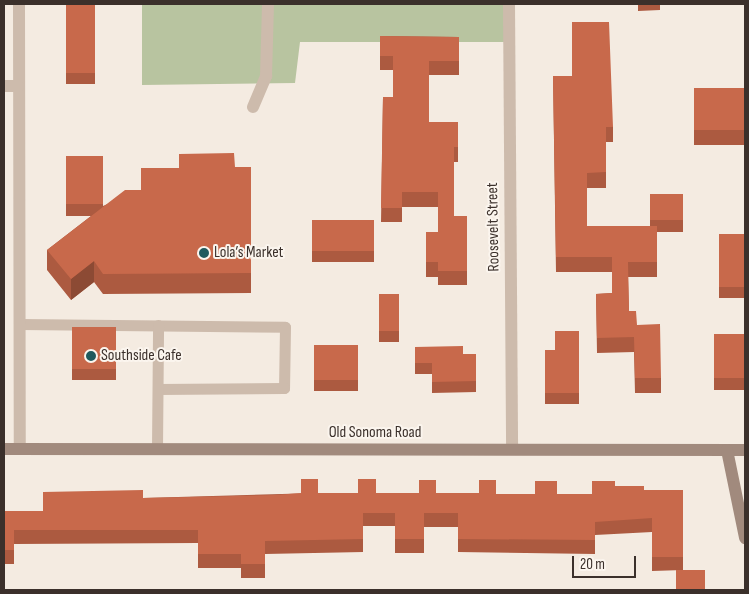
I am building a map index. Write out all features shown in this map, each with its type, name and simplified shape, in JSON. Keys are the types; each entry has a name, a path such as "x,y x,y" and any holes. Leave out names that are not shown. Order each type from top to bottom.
{"main road":[{"name":"Old Sonoma Road","path":"4,449 745,450"},
{"path":"728,450 745,538"}],"street":[{"path":"19,4 20,450"},
{"path":"253,107 266,76 268,4"},
{"name":"Roosevelt Street","path":"509,4 512,449"},
{"path":"4,86 18,86"}],"lane":[{"path":"20,324 285,327 284,388 158,389"},
{"path":"157,449 158,325"}],"green space":[{"path":"142,4 509,4 509,42 300,42 295,83 142,85"}],"building":[{"path":"66,4 95,4 95,73 66,73"},
{"path":"572,22 609,22 613,127 606,127 606,172 587,173 587,226 657,226 657,262 628,262 629,311 636,311 637,325 660,324 661,378 635,378 634,337 597,338 596,294 612,293 612,257 556,257 553,76 572,76"},
{"path":"380,36 459,37 459,61 429,61 429,122 458,122 458,147 454,147 454,216 467,216 467,271 438,271 438,262 426,262 426,232 438,232 438,192 402,192 402,208 381,208 383,97 393,97 393,56 380,56"},
{"path":"694,88 745,88 745,130 694,130"},
{"path":"234,153 235,167 251,167 251,273 103,274 94,261 71,279 47,250 125,190 141,190 141,168 179,168 179,154"},
{"path":"66,156 103,156 103,204 66,204"},
{"path":"650,194 683,194 683,220 650,220"},
{"path":"312,220 374,220 374,251 312,251"},
{"path":"719,234 745,234 745,287 719,287"},
{"path":"379,294 399,294 399,331 379,331"},
{"path":"72,327 116,327 116,369 72,369"},
{"path":"555,331 579,331 579,393 545,393 545,350 555,350"},
{"path":"714,334 745,334 745,378 714,378"},
{"path":"314,345 358,345 358,380 314,380"},
{"path":"463,346 463,354 476,354 476,381 432,382 432,363 415,363 415,347"},
{"path":"301,479 318,479 318,493 358,493 358,479 376,479 376,493 419,493 419,480 436,480 436,493 479,493 479,480 496,480 496,494 535,494 535,481 557,481 557,494 592,494 592,481 615,481 615,486 644,486 644,490 683,490 683,557 652,557 652,518 595,522 595,540 458,539 458,513 424,513 424,539 395,539 395,513 363,513 363,539 265,541 265,564 241,564 241,554 198,554 198,530 14,530 14,550 4,550 4,511 43,511 43,492 143,490 143,498 275,495 301,493"},
{"path":"676,570 705,570 705,590 676,590"}],"place":[{"name":"Lola’s Market","path":"204,253"},
{"name":"Southside Cafe","path":"91,356"}]}
